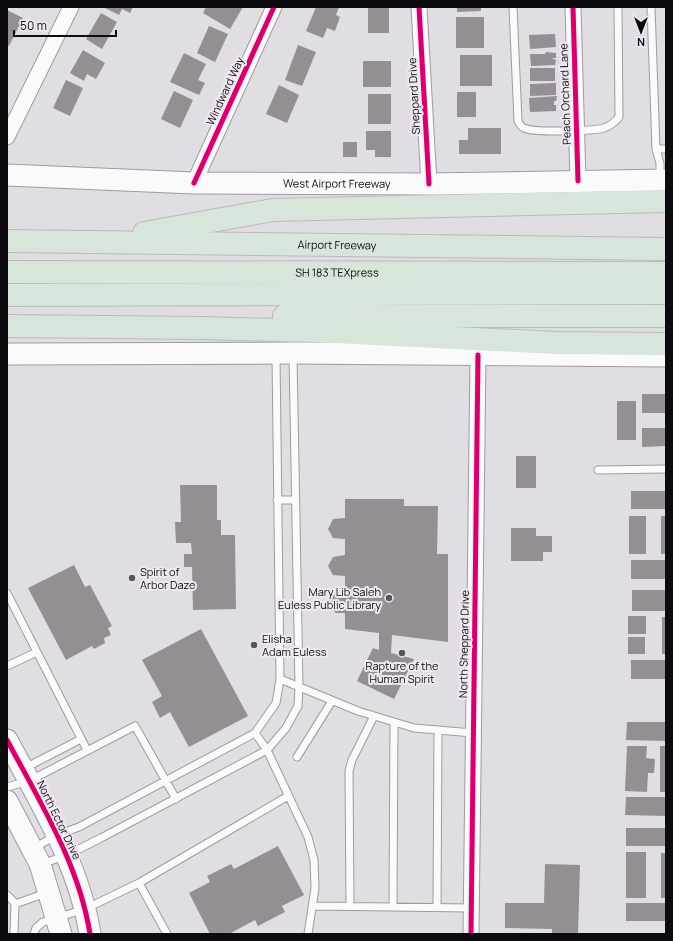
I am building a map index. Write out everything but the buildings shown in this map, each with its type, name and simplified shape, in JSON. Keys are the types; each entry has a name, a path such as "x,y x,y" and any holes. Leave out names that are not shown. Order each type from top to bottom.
{"highway":[{"path":"94,242 273,210 666,201"},
{"name":"Airport Freeway","path":"7,241 666,249"},
{"name":"SH 183 TEXpress","path":"7,272 666,273"},
{"name":"SH 183 TEXpress","path":"7,295 666,294"},
{"path":"7,316 666,316"},
{"path":"7,326 315,331 557,343 666,344"}],"main road":[{"name":"West Airport Freeway","path":"7,175 194,183 429,184 663,180"},
{"path":"7,354 284,353 666,356"},
{"name":"North Ector Drive","path":"7,740 67,855 85,909 90,934"},
{"path":"7,801 36,856 59,926"}],"street":[{"path":"7,137 71,7"},
{"name":"Windward Way","path":"194,183 274,7"},
{"name":"Sheppard Drive","path":"419,7 429,184"},
{"name":"Peach Orchard Lane","path":"573,7 578,181"},
{"name":"North Sheppard Drive","path":"471,934 478,355"}],"lane":[{"path":"513,7 518,121 523,128 535,131 603,128 614,123 619,117 618,7"},
{"path":"651,7 656,149 663,180"},
{"path":"656,149 666,149"},
{"path":"36,856 57,835 79,827 255,733 276,703 280,679 277,500 284,353"},
{"path":"36,856 67,855 267,750 286,728 298,706 299,687 295,500 284,353"},
{"path":"598,470 666,469"},
{"path":"277,500 295,500"},
{"path":"7,593 87,750"},
{"path":"7,666 37,652"},
{"path":"280,679 332,701 414,728 473,733"},
{"path":"297,757 332,701"},
{"path":"350,906 349,771 352,760 374,716"},
{"path":"393,907 394,722"},
{"path":"25,775 87,750 135,726 176,798"},
{"path":"437,907 438,730"},
{"path":"255,733 267,750 308,838 314,860 315,888 308,934"},
{"path":"7,787 81,739"},
{"path":"34,934 36,928 43,922 59,926 85,909 139,883 288,796"},
{"path":"139,883 166,934"},
{"path":"15,904 48,892"},
{"path":"7,895 15,904 14,934"},
{"path":"312,906 471,908"}],"cycle path":[{"path":"194,183 274,7"},
{"path":"419,7 429,184"},
{"path":"573,7 578,181"},
{"path":"471,934 478,355"},
{"path":"7,740 45,810 68,858 85,908 90,934"}],"place":[{"name":"Spirit of Arbor Daze","path":"132,578"},
{"name":"Mary Lib Saleh Euless Public Library","path":"389,598"},
{"name":"Elisha Adam Euless","path":"254,645"},
{"name":"Rapture of the Human Spirit","path":"402,653"}]}
